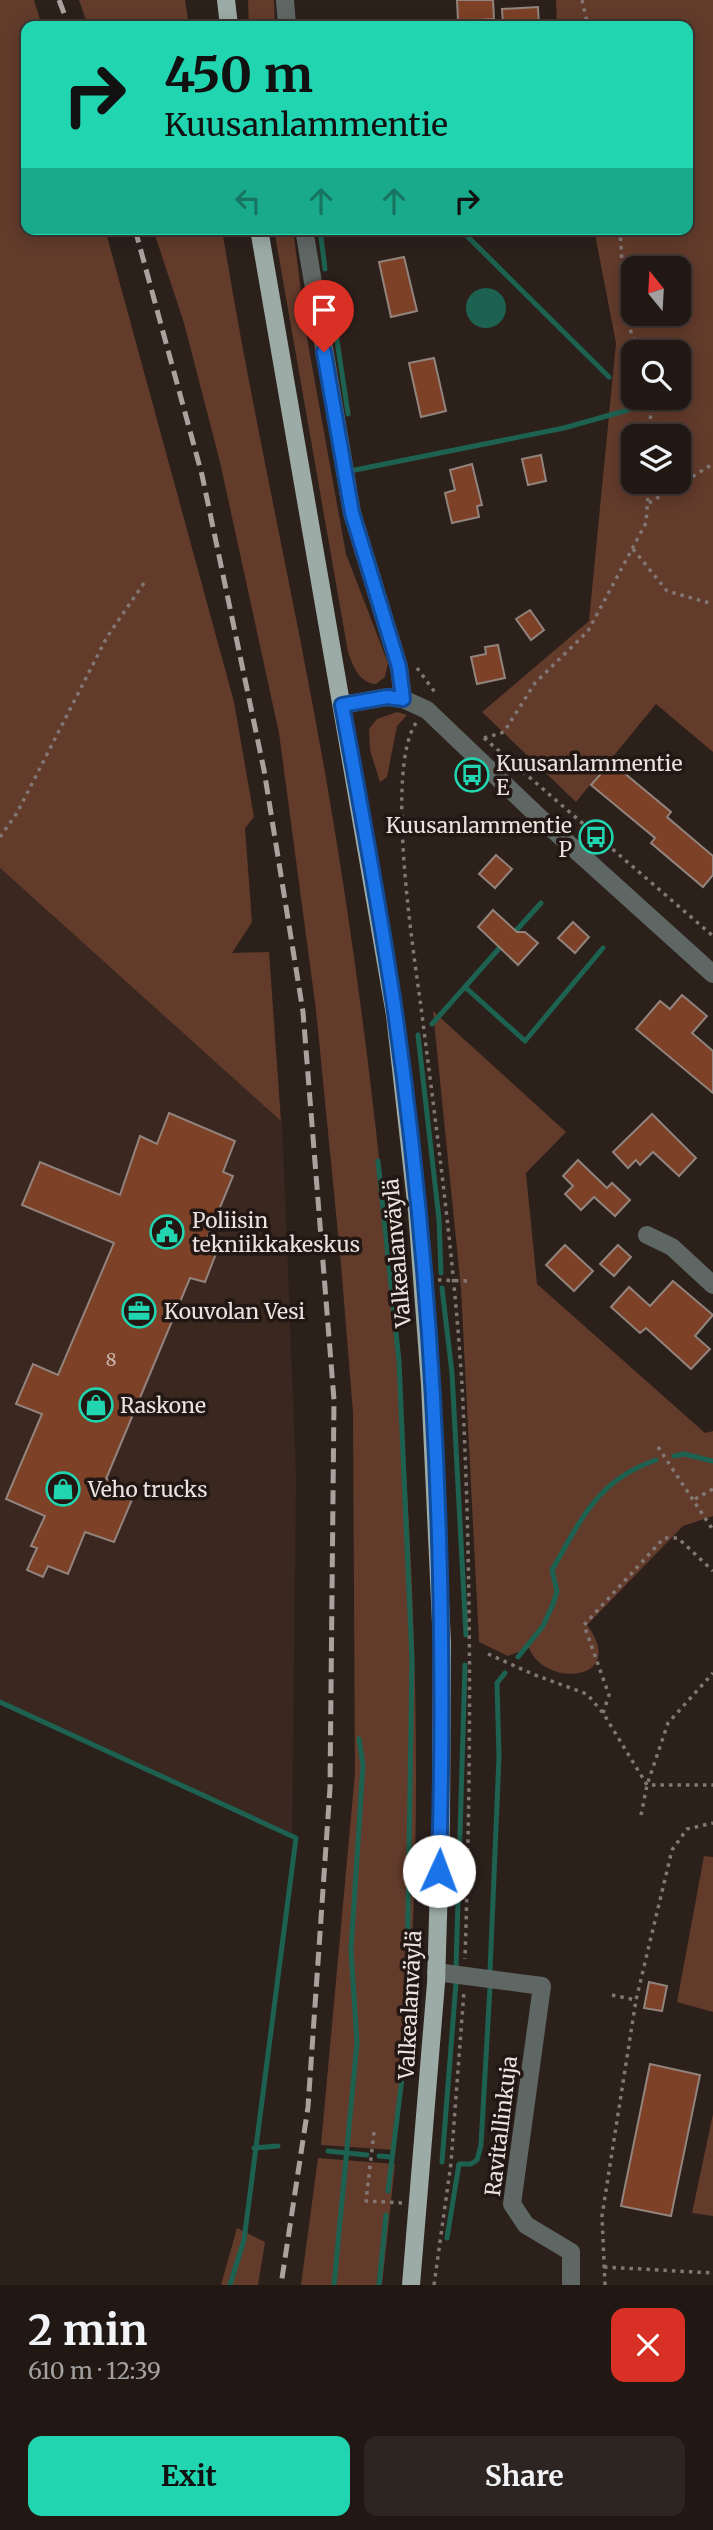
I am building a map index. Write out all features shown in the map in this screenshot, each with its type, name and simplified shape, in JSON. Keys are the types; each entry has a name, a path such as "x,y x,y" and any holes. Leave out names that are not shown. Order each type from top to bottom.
{"main road":[{"path":"226,0 228,21"},
{"name":"Valkealanväylä","path":"259,235 395,1015 422,1281 442,1644 436,1972 411,2285"}],"street":[{"path":"285,0 287,21"},
{"path":"305,235 352,513 399,667 403,699"},
{"path":"342,705 387,697 403,699 426,710 538,817 713,974"},
{"path":"647,1235 672,1247 713,1285"},
{"name":"Ravitallinkuja","path":"436,1972 542,1986 512,2204 526,2225 571,2252 571,2285"}],"path":[{"path":"582,0 587,21"},
{"path":"620,235 625,317 634,340"},
{"path":"649,503 713,464"},
{"path":"484,738 504,732 535,684 588,631 646,523 649,494"},
{"path":"633,549 667,591 713,604"},
{"path":"0,837 17,813 107,637 146,580"},
{"path":"413,663 446,703"},
{"path":"420,718 409,734 403,778 402,828 410,929 443,1184 462,1395 471,1651 465,1971"},
{"path":"474,729 713,936"},
{"path":"422,1281 468,1280"},
{"path":"659,1447 668,1465 695,1499 713,1530"},
{"path":"695,1499 713,1489"},
{"path":"603,1713 609,1695 584,1625 664,1538 678,1538 713,1571"},
{"path":"488,1654 534,1675 587,1694 603,1713 647,1785"},
{"path":"642,1815 647,1785 668,1723 713,1673"},
{"path":"647,1785 713,1784"},
{"path":"605,2285 602,2216 636,2000 672,1850 687,1829 713,1823"},
{"path":"434,2285 451,2163 465,1981"},
{"path":"612,1995 636,2000"},
{"path":"374,2133 366,2200 419,2204"},
{"path":"604,2267 713,2273"}],"shaded area":[{"path":"0,0 34,0 40,21 21,21 21,235 107,235 234,702 254,817 245,828 252,922 232,953 269,952 281,1121 0,868"},
{"path":"79,0 185,0 188,21 86,21"},
{"path":"248,0 274,0 275,21 249,21"},
{"path":"556,0 713,0 713,752 656,704 576,802 482,712 589,621 616,343 595,235 693,235 693,21 557,21"},
{"path":"155,235 223,235 327,784 369,1073 398,1363 411,1560 414,1658 416,1757 412,1954 395,2150 321,2145 355,1773 353,1413 316,1010 279,733 220,462 184,323"},
{"path":"275,235 294,235 307,338 346,554 388,663 385,677 376,684 365,681 348,652"},
{"path":"397,712 407,715 397,726 387,777 380,782 370,750 369,729 377,719"},
{"path":"0,868 282,1121 296,1476 292,1834 0,1704"},
{"path":"433,1011 566,1132 526,1173 537,1284 705,1433 713,1431 713,1516 683,1526 587,1625 597,1644 598,1658 591,1668 580,1673 565,1674 551,1670 538,1661 529,1648 508,1656 479,1642 461,1289"},
{"path":"704,1856 713,1857 713,2012 677,2002"},
{"path":"713,2114 713,2216 692,2213"},
{"path":"318,2158 395,2164 382,2285 301,2285"},
{"path":"237,2228 265,2242 258,2285 221,2285"}],"water":[{"path":"486,288 494,289 500,294 505,300 505,316 500,322 494,327 486,328 478,327 472,322 467,316 466,308 467,300 472,294 478,289"}],"building":[{"path":"457,0 493,0 494,19 458,21"},
{"path":"538,7 539,21 503,21 502,9"},
{"path":"404,257 417,311 391,317 379,262"},
{"path":"434,358 446,411 421,417 409,363"},
{"path":"541,455 546,481 528,485 522,459"},
{"path":"472,464 482,505 477,506 479,517 452,523 445,493 455,490 450,470"},
{"path":"530,610 544,630 531,640 516,619"},
{"path":"498,645 505,678 477,684 471,657 486,654 485,647"},
{"path":"611,762 671,812 667,817 713,856 713,875 703,887 651,843 655,838 591,785"},
{"path":"496,855 512,869 495,888 479,874"},
{"path":"493,910 517,932 525,932 538,943 518,965 478,927"},
{"path":"573,922 589,937 575,953 558,938"},
{"path":"682,995 707,1016 692,1033 713,1051 713,1093 636,1029 660,1001 670,1009"},
{"path":"169,1113 235,1141 223,1172 233,1176 204,1246 217,1251 205,1282 190,1278 106,1479 136,1490 114,1542 85,1532 68,1574 48,1566 43,1577 27,1570 37,1548 31,1546 45,1516 6,1499 42,1414 16,1404 33,1364 58,1375 114,1243 22,1205 40,1162 120,1195 140,1136 157,1144"},
{"path":"652,1114 696,1158 679,1176 653,1152 640,1165 636,1160 628,1168 613,1152"},
{"path":"578,1160 607,1188 612,1183 630,1200 615,1216 594,1197 581,1210 565,1194 573,1186 563,1176"},
{"path":"565,1245 593,1271 574,1291 546,1265"},
{"path":"618,1245 631,1257 614,1276 600,1264"},
{"path":"673,1281 713,1315 695,1336 710,1349 691,1369 646,1328 640,1333 611,1307 629,1287 650,1306"},
{"path":"649,1982 667,1986 662,2011 644,2008"},
{"path":"650,2064 700,2075 671,2216 621,2206"}],"waterway":[{"path":"321,235 325,269"},
{"path":"466,235 609,377"},
{"path":"330,293 348,414"},
{"path":"355,470 564,428 628,410"},
{"path":"513,934 541,903"},
{"path":"432,1024 503,944"},
{"path":"465,987 525,1041 603,948"},
{"path":"418,1035 439,1219 441,1273"},
{"path":"378,1161 399,1361 412,1660 406,2046 388,2191"},
{"path":"442,1288 452,1373 466,1635"},
{"path":"674,1456 684,1454 713,1461"},
{"path":"518,1657 543,1626 557,1591 552,1570 582,1518 605,1490 619,1479 656,1460"},
{"path":"456,1968 465,1665"},
{"path":"490,1971 499,1757 497,1683 505,1673"},
{"path":"0,1702 296,1838 244,2240 230,2285"},
{"path":"334,2285 357,2043 351,1950 363,1765 359,1739"},
{"path":"442,2162 456,1983"},
{"path":"447,2238 459,2164 471,2164 477,2160 481,2145 490,1987"},
{"path":"254,2148 278,2146"},
{"path":"328,2151 367,2155"},
{"path":"379,2156 392,2157"},
{"path":"379,2285 386,2215"}],"railway":[{"path":"59,0 67,21"},
{"path":"137,235 202,475 264,770 303,1012 334,1400 330,1788 308,2107 281,2285"}],"place":[{"name":"Kuusanlammentie E","path":"472,775"},
{"name":"Kuusanlammentie P","path":"596,837"},
{"name":"Poliisin tekniikkakeskus","path":"167,1232"},
{"name":"Kouvolan Vesi","path":"139,1311"},
{"name":"Raskone","path":"96,1405"},
{"name":"Veho trucks","path":"63,1489"}],"route":[{"path":"324,352 352,513 360,547 399,667 403,699 387,697 342,705 395,1015 416,1211 430,1384 442,1644 439,1871"}]}
